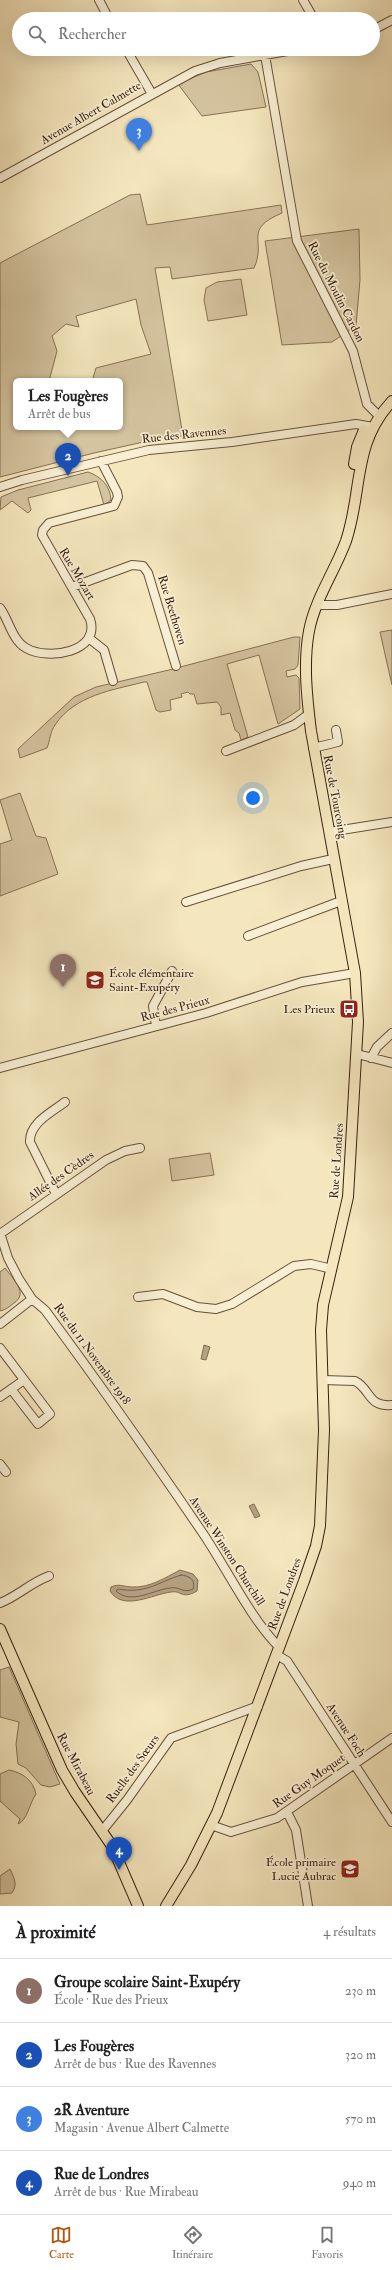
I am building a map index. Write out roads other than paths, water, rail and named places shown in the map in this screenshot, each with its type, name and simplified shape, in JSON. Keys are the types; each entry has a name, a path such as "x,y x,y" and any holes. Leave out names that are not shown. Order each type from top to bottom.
{"main road":[{"name":"Rue de Tourcoing","path":"357,1054 358,1022 355,973 313,748 309,714 308,639 311,621 342,550 350,523 362,454 369,426 392,395"},
{"name":"Rue de Tourcoing","path":"377,414 392,401"},
{"name":"Rue de Londres","path":"166,1906 211,1825 258,1706 312,1558 320,1531 324,1438 322,1317 346,1210 350,1185 357,1054"},
{"name":"Rue Mirabeau","path":"0,1629 4,1646 65,1774 74,1792 102,1831 118,1859 138,1906"}],"street":[{"path":"99,0 106,12"},
{"path":"303,0 310,12"},
{"path":"380,26 392,20"},
{"name":"Avenue Albert Calmette","path":"0,178 152,94 130,56"},
{"path":"152,94 201,68 259,56"},
{"name":"Rue du Moulin Cardon","path":"264,56 297,241 353,351 366,404 377,414"},
{"name":"Rue des Ravennes","path":"0,487 22,480 101,461 170,447 232,442 344,425 369,426"},
{"name":"Rue Mozart","path":"90,639 93,631 90,619 43,539 43,530 49,523 114,506 118,497 117,492 101,461"},
{"name":"Rue Beethoven","path":"72,587 132,565 143,566 148,573 176,666"},
{"path":"318,605 337,605 392,594"},
{"path":"1,612 16,639 27,648 35,651 54,653 71,650 85,644 90,639 104,650 113,681"},
{"path":"226,751 268,732 294,725 309,714"},
{"path":"313,748 338,742 336,730"},
{"path":"328,832 392,822"},
{"path":"186,902 301,866 334,859"},
{"path":"248,936 341,901"},
{"path":"156,1026 153,1006 172,971"},
{"name":"Rue des Prieux","path":"0,1068 225,1008 302,982 355,973"},
{"path":"371,1058 377,1047 392,1033"},
{"path":"357,1054 392,1063"},
{"path":"56,1194 30,1142 29,1136 32,1128 66,1102"},
{"name":"Allée des Cèdres","path":"0,1234 106,1160 124,1151 140,1148"},
{"name":"Rue du 11 Novembre 1918","path":"0,1234 11,1264 32,1299 45,1310 111,1399 156,1467"},
{"path":"138,1297 163,1294 197,1307 216,1309 232,1304 294,1266 311,1264 332,1269"},
{"path":"0,1324 32,1299"},
{"path":"0,1348 50,1414 38,1424 10,1389"},
{"path":"0,1397 24,1380"},
{"path":"323,1380 355,1381 374,1402 384,1405 392,1405"},
{"path":"0,1464 6,1472"},
{"name":"Avenue Winston Churchill","path":"156,1467 206,1537 278,1651"},
{"path":"0,1603 14,1596 31,1584 49,1576"},
{"name":"Avenue Foch","path":"278,1651 287,1661 392,1822"},
{"name":"Ruelle des Sœurs","path":"102,1831 127,1800 171,1738 258,1706"},
{"name":"Rue Guy Moquet","path":"211,1825 231,1832 277,1818 392,1738"},
{"path":"287,1812 296,1830 308,1906"}],"water":[{"path":"204,1345 210,1347 206,1360 201,1359"},
{"path":"254,1504 260,1516 255,1518 249,1506"},
{"path":"180,1570 193,1574 198,1580 197,1591 188,1595 177,1592 164,1593 130,1601 122,1600 116,1597 110,1591 111,1587 117,1585 129,1587 145,1586"}],"place":[{"name":"2R Aventure","path":"139,151"},
{"name":"Les Fougères","path":"68,476"},
{"name":"École élémentaire Saint-Exupéry","path":"95,980"},
{"name":"Groupe scolaire Saint-Exupéry","path":"63,987"},
{"name":"Les Prieux","path":"349,1009"},
{"name":"École primaire Lucie Aubrac","path":"350,1869"},
{"name":"Rue de Londres","path":"119,1870"}]}
